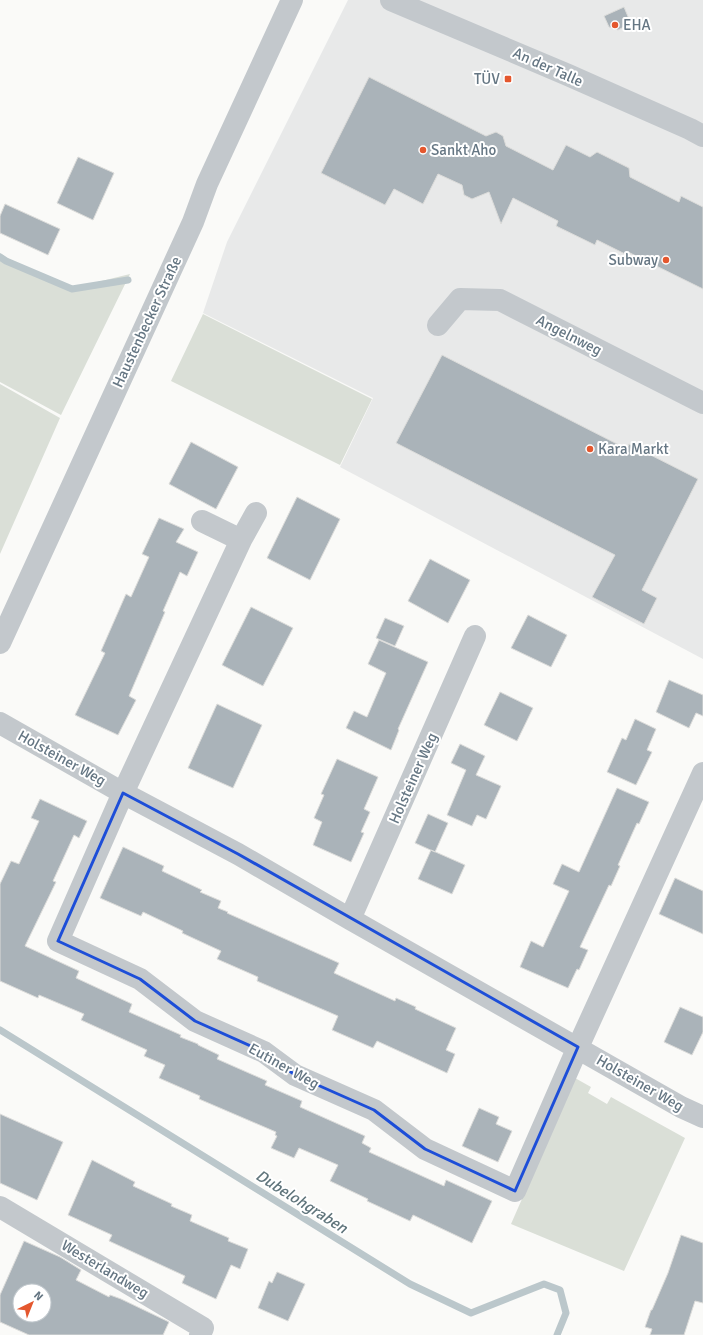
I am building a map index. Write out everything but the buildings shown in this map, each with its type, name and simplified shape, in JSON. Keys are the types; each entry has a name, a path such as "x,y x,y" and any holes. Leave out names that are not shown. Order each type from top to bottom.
{"street":[{"name":"Haustenbecker Straße","path":"0,643 172,270 193,222 207,184 292,0"},
{"name":"An der Talle","path":"391,0 568,75 703,136"},
{"name":"Angelnweg","path":"438,325 460,299 500,300 703,403"},
{"name":"Holsteiner Weg","path":"123,793 241,540 256,513"},
{"path":"202,521 241,540"},
{"name":"Holsteiner Weg","path":"350,919 475,636"},
{"name":"Holsteiner Weg","path":"0,723 123,793 238,854 350,919 703,1117"},
{"path":"578,1047 703,773"},
{"name":"Eutiner Weg","path":"123,793 58,941 140,979 195,1021 264,1052 295,1075 374,1110 425,1149 515,1191 578,1047"},
{"name":"Westerlandweg","path":"0,1207 203,1328 200,1335"}],"highlighted area":[{"path":"123,793 238,854 578,1047 515,1191 425,1149 374,1110 295,1075 264,1052 195,1021 140,979 58,941"}],"shaded area":[{"path":"348,0 703,0 703,659 340,467 373,398 203,313 227,242"},
{"path":"0,253 7,258 73,288 130,274 61,415 0,382"},
{"path":"203,314 372,399 340,465 171,381"},
{"path":"0,384 60,418 0,554"},
{"path":"575,1078 591,1087 588,1093 607,1104 611,1097 685,1138 624,1271 511,1224"}],"waterway":[{"path":"0,257 6,261 72,289 128,280"},
{"name":"Dubelohgraben","path":"0,1030 410,1284 471,1313 544,1284 560,1290 566,1313 557,1335"}],"place":[{"name":"EHA","path":"615,25"},
{"name":"TÜV","path":"508,79"},
{"name":"Sankt Aho","path":"423,150"},
{"name":"Subway","path":"666,260"},
{"name":"Kara Markt","path":"590,449"}]}
